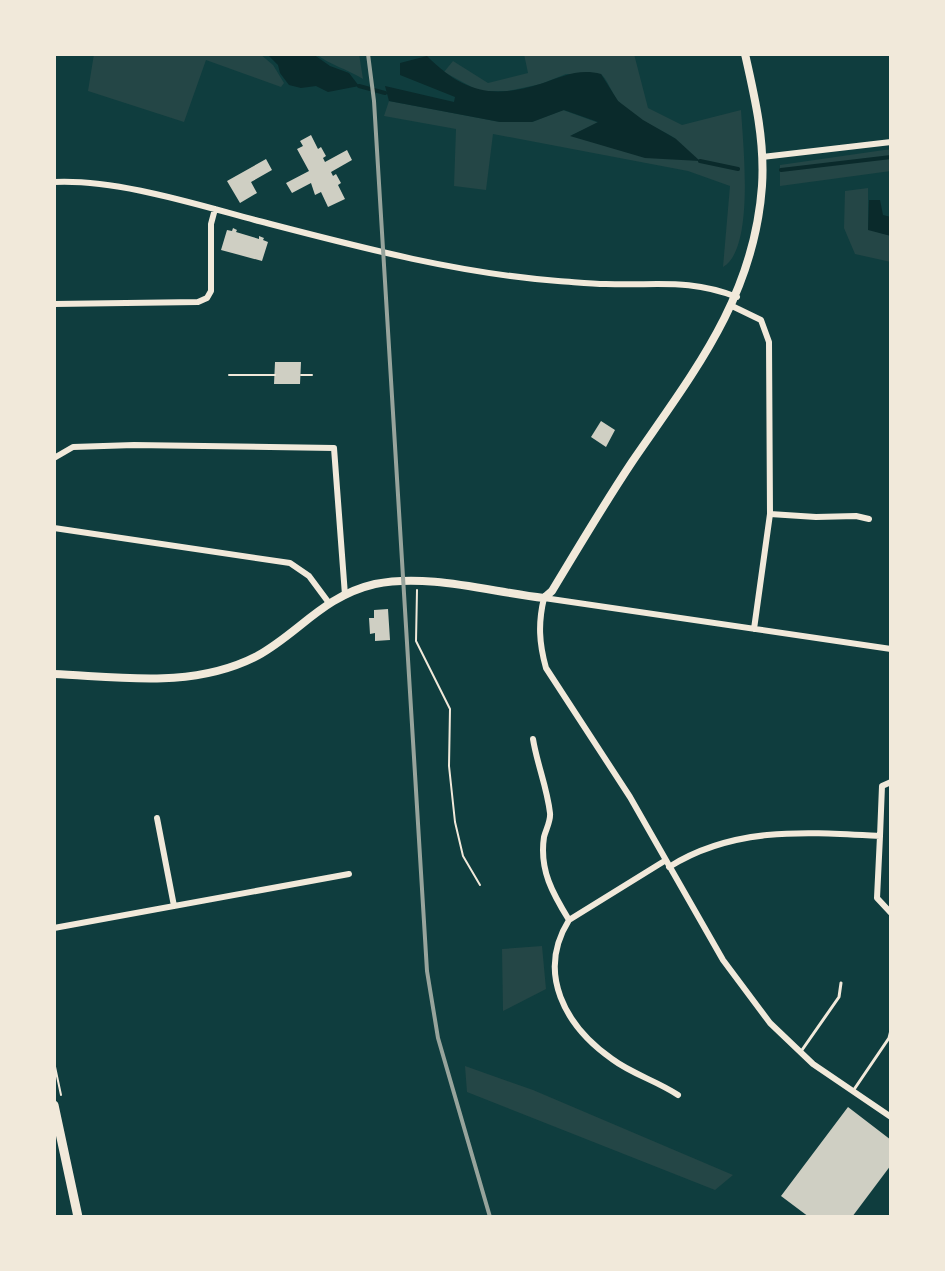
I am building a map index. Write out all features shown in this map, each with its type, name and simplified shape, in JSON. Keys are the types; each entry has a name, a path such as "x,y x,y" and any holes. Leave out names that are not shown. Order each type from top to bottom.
{"main road":[{"path":"54,1105 78,1217"}],"street":[{"path":"745,54 758,118 762,157 759,212 748,267 735,301 699,365 620,481 552,591 544,598 539,629 540,646 546,668 630,797 723,960 770,1023 800,1053 891,1117"},
{"path":"762,157 891,142"},
{"path":"54,182 72,181 140,192 372,251 490,273 607,285 676,283 711,286 735,301 761,320 769,342 770,514 754,629"},
{"path":"54,304 198,302 207,298 211,291 211,224 215,209"},
{"path":"54,458 73,447 334,448 345,595"},
{"path":"770,514 869,519"},
{"path":"54,528 290,563 309,576 329,603"},
{"path":"54,674 163,680 213,673 259,655 329,603 345,595 378,584 418,580 891,649"},
{"path":"533,739 551,816 544,838 545,872 548,885 569,920"},
{"path":"891,782 882,786 877,898 891,913"},
{"path":"157,818 174,906"},
{"path":"678,1095 613,1061 585,1036 571,1018 556,982 555,962 557,939 569,920 668,863 714,846 764,833 802,831 880,836"},
{"path":"54,928 349,874"}],"lane":[{"path":"800,1053 839,997 841,983"},
{"path":"853,1091 889,1038 891,1030"}],"path":[{"path":"229,375 275,375"},
{"path":"301,375 312,375"},
{"path":"418,580 416,641 450,709 449,766 455,822 463,856 480,885"}],"shaded area":[{"path":"94,54 260,54 273,65 284,83 281,87 206,60 184,122 88,91"},
{"path":"267,54 313,54 330,66 349,73 359,86 328,92 316,86 301,88 289,85 278,65"},
{"path":"316,54 359,54 363,79 327,61"},
{"path":"524,54 634,54 648,108 682,125 741,110 745,169 743,218 740,240 733,256 723,267 730,186 688,171 493,134 486,190 454,186 456,129 384,116 389,101 500,122 532,122 563,110 599,123 572,135 676,139 623,107 601,74 566,74 541,84 508,91 479,91 444,72 453,61 488,83 528,73"},
{"path":"427,56 466,85 492,91 523,89 577,73 601,74 618,101 676,139 700,161 645,158 570,136 598,122 564,110 532,122 500,122 389,101 385,86 454,102 455,97 400,75 400,63"},
{"path":"891,149 891,171 780,186 780,165"},
{"path":"868,188 868,229 891,236 891,262 855,254 844,228 845,191"},
{"path":"869,200 880,200 883,215 891,217 891,236 868,230"},
{"path":"542,946 546,989 503,1011 502,949"},
{"path":"465,1066 533,1090 733,1175 715,1190 467,1092"}],"building":[{"path":"311,135 318,149 321,147 326,156 323,158 325,162 347,150 352,160 331,172 341,183 338,185 345,199 328,207 321,192 315,195 311,183 292,193 286,183 309,171 297,149 303,146 300,141"},
{"path":"266,159 272,170 251,182 257,193 240,203 227,181"},
{"path":"233,228 236,232 259,239 259,236 268,242 262,261 221,250 227,230 232,231"},
{"path":"275,362 301,362 300,384 274,384"},
{"path":"601,421 615,430 606,447 591,437"},
{"path":"388,609 390,640 375,641 375,633 370,634 369,618 374,618 374,610"},
{"path":"848,1107 891,1140 891,1165 852,1217 809,1217 781,1196"}],"waterway":[{"path":"359,86 385,93"},
{"path":"781,170 891,157"},
{"path":"700,161 738,169"}],"railway":[{"path":"368,54 374,101 427,971 438,1038 490,1217"}]}
